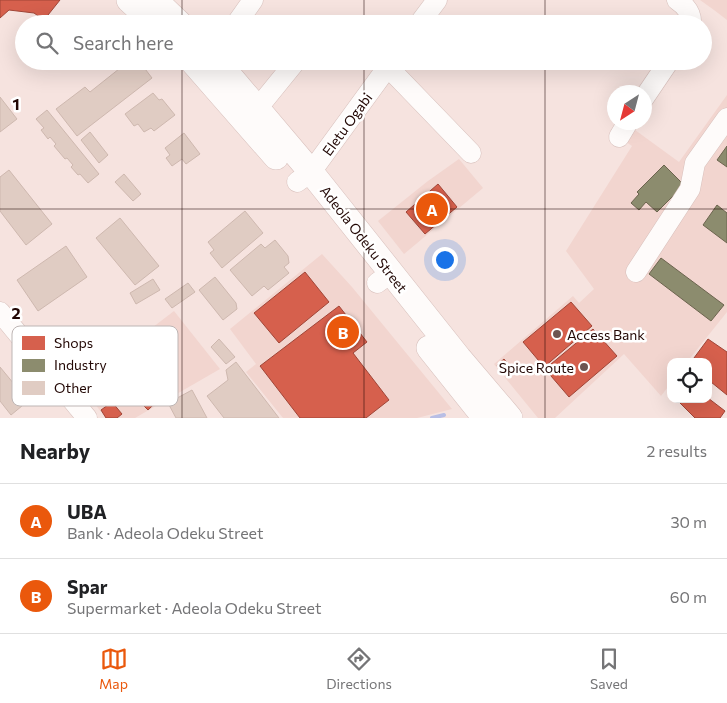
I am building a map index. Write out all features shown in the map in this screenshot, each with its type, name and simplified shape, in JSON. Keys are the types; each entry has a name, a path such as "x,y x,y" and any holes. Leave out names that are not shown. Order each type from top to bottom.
{"main road":[{"path":"129,0 159,8"},
{"name":"Adeola Odeku Street","path":"201,70 304,177"},
{"name":"Adeola Odeku Street","path":"224,70 257,109 304,177 452,364 485,418"},
{"name":"Adeola Odeku Street","path":"452,364 510,418"}],"street":[{"path":"242,15 253,0"},
{"path":"426,15 437,0"},
{"path":"678,0 691,15"},
{"path":"257,109 289,70"},
{"name":"Eletu Ogabi","path":"304,177 385,70"},
{"path":"395,70 471,153"},
{"path":"652,86 663,70"},
{"path":"636,272 690,189 695,163 727,118"},
{"path":"0,312 12,327"},
{"path":"77,406 87,418"}],"shaded area":[{"path":"700,0 727,0 727,20 714,10"},
{"path":"727,95 727,312 690,358 667,358 667,388 661,396 624,354 555,418 538,418 494,364 573,296 579,303 594,289 566,251 632,146 626,142 635,130 679,162"},
{"path":"459,159 483,188 404,254 378,221"},
{"path":"322,254 352,287 452,409 417,418 283,418 246,372 256,364 230,329"},
{"path":"174,311 220,369 178,393 178,326 154,326"},
{"path":"96,406 156,406 135,418 106,418"}],"building: Shops":[{"path":"0,0 60,0 48,15 9,10 0,18"},
{"path":"438,184 457,207 425,234 406,212"},
{"path":"305,272 329,302 279,343 254,313"},
{"name":"Access Bank","path":"571,302 592,326 544,367 523,342"},
{"path":"339,306 367,342 353,353 389,400 366,418 300,418 260,366"},
{"path":"593,329 617,356 569,397 545,369"},
{"path":"708,339 727,352 727,395 712,383 712,358 694,358"},
{"path":"504,359 508,364 501,370 497,365"},
{"path":"712,401 725,411 720,418 695,418 680,403 712,403"},
{"path":"106,406 115,406 122,414 117,418 106,418 101,410"},
{"path":"144,406 152,406 148,410"}],"building: Industry":[{"path":"727,146 727,167 717,160"},
{"path":"664,165 684,185 657,212 646,202 639,210 631,203 639,194 637,192"},
{"path":"717,205 727,213 727,243 703,225"},
{"path":"661,258 724,305 711,321 649,274"}],"building: Other":[{"path":"118,70 146,70 152,78 77,136 56,109 85,87 90,92"},
{"path":"153,93 159,100 162,99 175,115 154,131 151,128 144,132 138,124 134,126 125,114"},
{"path":"0,97 17,119 0,132"},
{"path":"47,110 99,174 88,183 80,174 78,175 71,167 73,165 54,146 56,144 50,137 48,139 41,130 44,128 36,119"},
{"path":"90,132 108,155 99,163 81,140"},
{"path":"184,133 200,154 186,164 182,159 172,166 166,158 170,155 165,148"},
{"path":"9,170 52,224 26,245 0,211 0,177"},
{"path":"124,174 141,194 133,201 115,182"},
{"path":"245,211 263,233 222,268 210,253 214,250 208,242"},
{"path":"120,218 159,266 135,285 96,238"},
{"path":"275,240 288,256 289,263 284,267 289,273 268,290 264,286 252,296 230,270 261,244 265,248"},
{"path":"66,246 87,277 38,311 17,280"},
{"path":"215,277 236,303 237,309 223,320 199,290"},
{"path":"153,279 160,290 136,304 130,293"},
{"path":"188,283 195,292 172,308 165,299"},
{"path":"219,339 235,357 226,364 211,347"},
{"path":"236,362 279,418 224,418 207,396 228,380 226,370"},
{"path":"0,367 12,382 12,406 22,406 11,415 0,401"},
{"path":"192,390 207,418 176,418 170,406 178,406 178,398"}],"waterway":[{"path":"432,418 444,415"}],"place":[{"name":"UBA","path":"432,209"},
{"name":"Spar","path":"343,332"},
{"name":"Access Bank","path":"557,334"},
{"name":"Spice Route","path":"584,367"}]}
